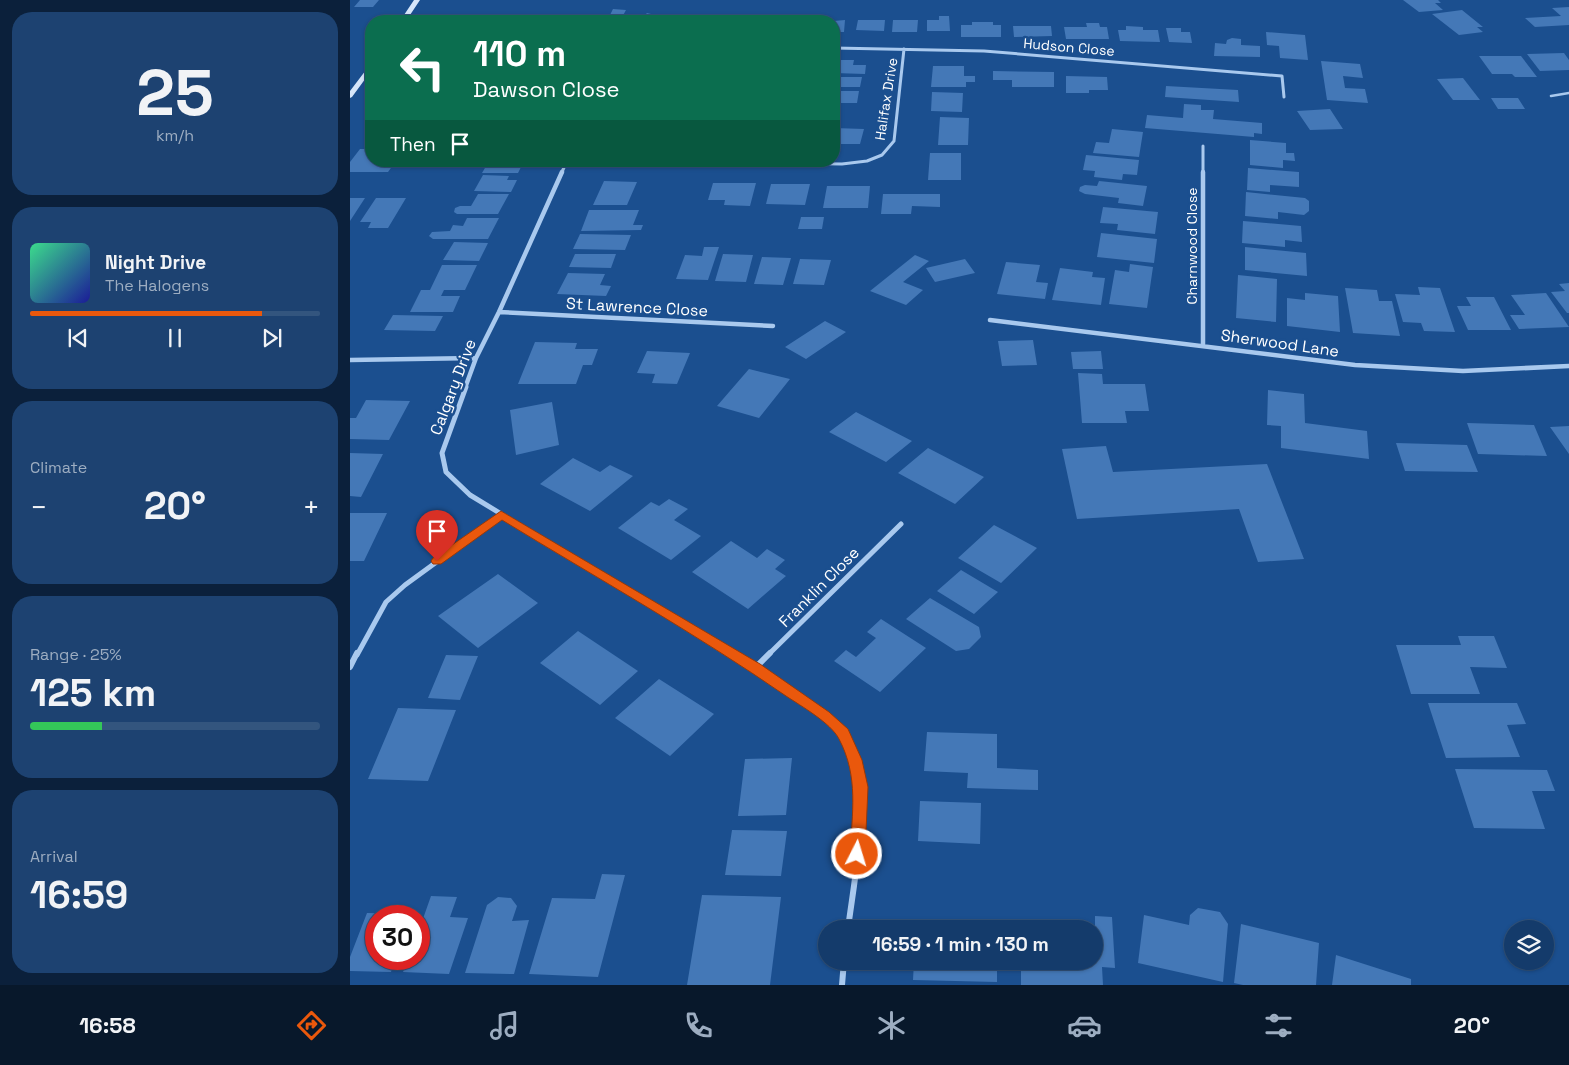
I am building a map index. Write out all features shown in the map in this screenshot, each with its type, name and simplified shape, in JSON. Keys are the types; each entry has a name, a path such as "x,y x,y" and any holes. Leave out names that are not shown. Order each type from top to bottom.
{"street":[{"path":"407,15 417,0"},
{"name":"Hudson Close","path":"840,48 984,51 1282,76 1284,97"},
{"name":"Halifax Drive","path":"840,164 867,161 882,155 894,141 904,49"},
{"path":"350,96 365,75"},
{"name":"Charnwood Close","path":"1203,146 1203,345"},
{"name":"Calgary Drive","path":"564,167 499,312 476,358 442,453 446,472 470,495 755,668 824,716 843,733 856,760 861,787 860,835 849,920"},
{"name":"St Lawrence Close","path":"499,312 773,326"},
{"name":"Sherwood Lane","path":"990,320 1355,365 1463,370 1569,366"},
{"path":"350,360 476,358"},
{"path":"350,667 386,602 405,585 501,515"},
{"name":"Franklin Close","path":"755,668 901,524"},
{"path":"842,985 843,970"}],"lane":[{"path":"1552,96 1569,93"}],"building":[{"path":"360,0 379,0 373,7 354,7"},
{"path":"1403,0 1438,0 1441,3 1435,3 1443,10 1419,12"},
{"path":"1569,7 1569,25 1535,27 1525,18 1561,16 1552,8"},
{"path":"613,9 626,10 623,15 610,15"},
{"path":"1462,10 1483,27 1477,27 1483,32 1459,35 1432,14"},
{"path":"939,16 949,16 950,31 927,31 927,20 939,20"},
{"path":"840,20 845,20 844,32 840,32"},
{"path":"858,20 885,20 884,31 856,30"},
{"path":"893,20 918,20 917,32 892,32"},
{"path":"972,22 993,22 993,25 1001,25 1001,37 961,37 961,25 972,25"},
{"path":"1086,23 1099,23 1100,27 1107,27 1109,39 1066,39 1064,27 1087,27"},
{"path":"1013,26 1051,26 1052,36 1014,37"},
{"path":"1126,26 1143,27 1143,30 1158,30 1160,42 1120,41 1118,30 1126,30"},
{"path":"1166,28 1181,28 1181,32 1190,32 1192,43 1169,42"},
{"path":"1266,32 1305,35 1308,60 1280,58 1279,46 1267,45"},
{"path":"1232,38 1241,39 1241,45 1260,46 1260,57 1214,56 1215,43 1226,44 1227,40"},
{"path":"1564,53 1569,60 1569,70 1540,71 1527,54"},
{"path":"1479,56 1521,56 1537,77 1492,74"},
{"path":"840,60 854,60 853,65 866,65 865,74 840,73"},
{"path":"1321,61 1360,64 1363,78 1343,76 1345,88 1365,89 1368,103 1327,100"},
{"path":"933,66 964,66 964,76 975,76 975,82 966,82 966,87 931,87"},
{"path":"993,71 1054,72 1054,87 1012,87 1012,80 993,80"},
{"path":"1066,76 1107,77 1108,90 1089,90 1089,93 1066,93"},
{"path":"840,77 862,77 860,87 840,87"},
{"path":"1463,78 1480,100 1453,100 1437,79"},
{"path":"1166,86 1238,90 1239,102 1165,97"},
{"path":"840,91 859,91 857,103 840,103"},
{"path":"932,92 963,93 962,112 931,111"},
{"path":"1491,98 1518,98 1525,109 1498,109"},
{"path":"1184,104 1201,105 1201,110 1214,110 1213,119 1262,123 1262,134 1254,133 1254,137 1145,128 1147,115 1183,118"},
{"path":"1330,109 1343,129 1310,130 1297,111"},
{"path":"940,117 969,118 968,145 938,145"},
{"path":"840,128 864,129 860,144 840,144"},
{"path":"1112,129 1143,132 1139,157 1093,153 1096,142 1109,143"},
{"path":"1250,140 1286,143 1286,153 1294,153 1295,161 1283,160 1283,168 1250,165"},
{"path":"360,149 365,149 365,167 392,167 388,172 350,172 350,162"},
{"path":"930,153 961,153 961,180 928,180"},
{"path":"1086,155 1139,160 1137,175 1123,174 1122,180 1094,177 1095,171 1083,170"},
{"path":"486,167 521,167 518,173 482,173"},
{"path":"1248,168 1299,172 1299,187 1270,185 1270,192 1247,190"},
{"path":"483,175 509,176 507,180 517,180 511,192 474,191"},
{"path":"604,181 637,182 627,205 593,205"},
{"path":"1099,181 1147,186 1143,206 1118,203 1119,198 1085,194 1079,191 1080,187 1085,185 1097,186"},
{"path":"713,183 756,183 750,206 724,205 725,200 708,200"},
{"path":"771,184 810,184 805,205 766,204"},
{"path":"827,186 870,186 868,208 823,208"},
{"path":"1246,192 1305,198 1309,201 1309,211 1304,215 1278,212 1278,219 1245,216"},
{"path":"478,194 509,194 498,214 457,214 454,212 455,208 460,206 471,206"},
{"path":"883,194 940,194 940,207 912,206 911,214 881,214"},
{"path":"350,198 365,198 350,221"},
{"path":"376,198 406,198 388,228 368,228 371,222 360,222"},
{"path":"1103,207 1158,212 1155,234 1117,230 1118,224 1100,223"},
{"path":"589,210 639,210 633,225 643,225 641,230 581,231"},
{"path":"801,217 824,217 822,229 798,229"},
{"path":"467,218 499,218 488,239 433,239 429,236 432,232 450,231 453,225 463,226"},
{"path":"1243,221 1301,226 1302,242 1285,240 1285,247 1242,243"},
{"path":"1101,233 1157,239 1154,263 1097,257"},
{"path":"580,234 631,235 625,250 573,249"},
{"path":"454,242 488,243 479,261 443,260"},
{"path":"704,247 719,247 708,280 676,279 685,255 702,256"},
{"path":"1245,247 1306,253 1307,276 1245,270"},
{"path":"575,254 616,254 611,268 569,267"},
{"path":"723,254 753,255 746,282 715,281"},
{"path":"915,255 929,261 903,282 923,290 906,305 870,291"},
{"path":"762,257 791,258 783,285 754,284"},
{"path":"800,259 831,260 824,285 793,284"},
{"path":"965,259 975,273 935,282 926,268"},
{"path":"1006,262 1040,265 1036,282 1048,283 1045,299 997,294"},
{"path":"1130,264 1153,267 1147,308 1109,304 1115,270 1129,272"},
{"path":"442,265 477,265 465,290 444,290 441,296 460,296 453,312 410,312 421,290 430,290"},
{"path":"1060,268 1093,272 1092,277 1105,278 1101,305 1052,300"},
{"path":"568,273 605,274 600,285 611,286 606,296 557,294"},
{"path":"1238,275 1277,279 1276,322 1236,318"},
{"path":"1569,283 1569,313 1567,313 1551,292 1565,291 1559,284"},
{"path":"1418,287 1440,288 1455,332 1424,331 1421,323 1403,322 1395,294 1420,295"},
{"path":"1345,288 1377,290 1379,301 1392,301 1400,336 1353,333"},
{"path":"1305,293 1338,296 1340,332 1287,326 1287,298 1305,300"},
{"path":"1546,293 1569,327 1519,329 1510,315 1525,315 1511,295"},
{"path":"1466,297 1494,297 1511,330 1468,330 1457,306 1471,306"},
{"path":"393,315 443,316 435,331 384,330"},
{"path":"825,321 846,332 806,359 785,347"},
{"path":"1033,340 1037,365 1002,366 998,341"},
{"path":"535,342 577,343 575,349 598,349 592,365 583,365 576,384 518,384"},
{"path":"647,351 690,353 677,384 652,383 655,374 637,373"},
{"path":"1101,351 1103,369 1073,369 1071,352"},
{"path":"749,369 790,379 759,418 717,406"},
{"path":"1078,373 1102,374 1103,384 1145,384 1149,411 1125,411 1127,423 1082,423"},
{"path":"1268,390 1304,394 1305,423 1367,431 1369,459 1281,448 1281,426 1267,425"},
{"path":"366,400 410,401 389,440 350,439 350,418 356,418"},
{"path":"552,402 559,445 516,455 510,410"},
{"path":"856,412 912,441 886,462 829,432"},
{"path":"1467,423 1534,425 1547,456 1478,454"},
{"path":"1569,426 1569,454 1550,427"},
{"path":"1396,443 1467,445 1478,472 1405,471"},
{"path":"1106,446 1113,472 1267,464 1304,559 1258,562 1239,509 1077,519 1062,449"},
{"path":"928,448 984,477 955,504 898,473"},
{"path":"350,453 383,454 361,497 350,496"},
{"path":"573,458 600,472 610,465 633,476 590,511 540,484"},
{"path":"669,499 688,509 674,520 701,536 671,560 618,528 651,502 659,506"},
{"path":"350,513 387,513 364,561 350,561"},
{"path":"994,525 1037,548 1001,583 958,558"},
{"path":"731,541 757,558 767,549 785,560 775,569 786,576 748,609 692,572"},
{"path":"961,570 998,592 974,614 937,591"},
{"path":"498,574 538,603 478,648 438,616"},
{"path":"930,598 979,627 981,637 969,649 956,651 906,619"},
{"path":"881,619 926,648 880,692 834,661 846,650 856,657 876,638 867,632"},
{"path":"578,631 638,671 600,705 540,663"},
{"path":"1458,636 1494,636 1507,668 1470,667 1480,694 1411,694 1396,645 1461,645"},
{"path":"446,655 478,656 460,700 428,698"},
{"path":"659,679 714,714 670,756 615,718"},
{"path":"1428,703 1517,703 1526,724 1507,725 1520,757 1446,758"},
{"path":"398,708 456,710 428,781 368,779"},
{"path":"927,732 997,734 997,768 1038,770 1038,790 967,788 968,773 924,771"},
{"path":"792,758 786,815 738,816 745,759"},
{"path":"1455,769 1547,770 1555,791 1532,791 1545,829 1474,828"},
{"path":"920,801 981,803 980,844 918,841"},
{"path":"732,830 787,831 781,876 725,875"},
{"path":"602,874 625,875 598,977 529,974 552,898 595,899"},
{"path":"702,895 781,897 770,985 687,985"},
{"path":"431,896 457,897 450,917 468,918 449,974 403,972 404,970 430,970 430,905 428,905"},
{"path":"498,897 511,898 517,906 512,921 529,920 514,974 465,973 487,905"},
{"path":"1198,908 1220,912 1228,924 1223,982 1138,963 1144,915 1189,925 1190,915"},
{"path":"1095,916 1112,917 1115,968 1103,967 1103,920 1095,920"},
{"path":"365,918 365,970 392,970 391,972 350,971 350,957"},
{"path":"1241,924 1319,943 1316,985 1243,985 1234,983"},
{"path":"1336,955 1411,979 1411,985 1332,985"},
{"path":"914,970 997,970 997,982 913,980"},
{"path":"1021,970 1102,970 1103,985 1021,985"}],"route":[{"path":"437,561 501,515 755,668 824,716 843,733 856,760 861,787 860,835 857,854"}]}
